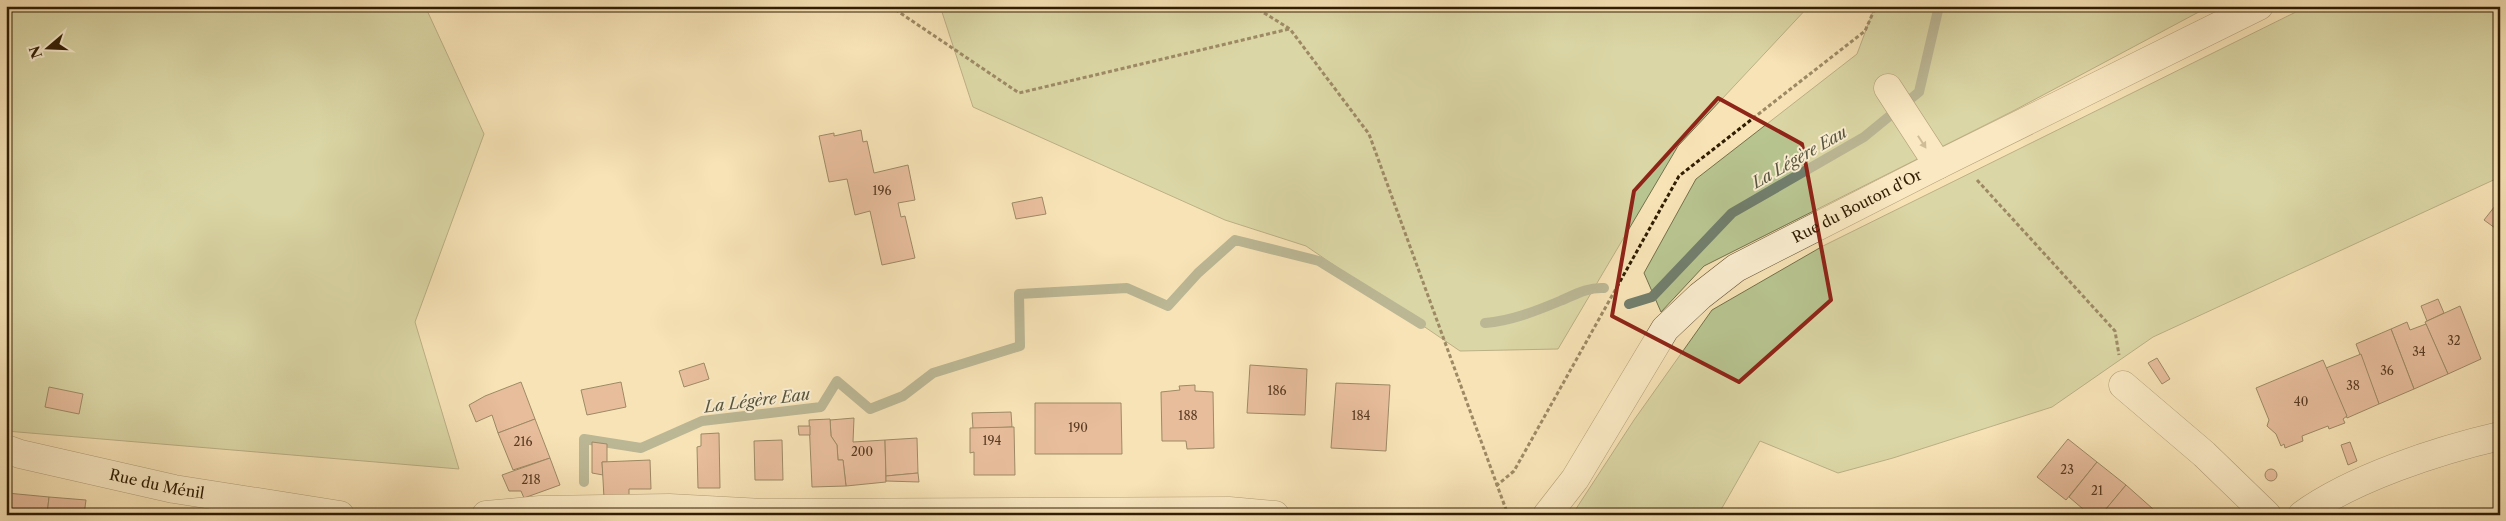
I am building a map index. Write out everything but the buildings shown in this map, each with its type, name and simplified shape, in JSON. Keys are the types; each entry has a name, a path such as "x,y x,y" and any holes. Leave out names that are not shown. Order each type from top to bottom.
{"street":[{"name":"Rue du Bouton d'Or","path":"1547,515 1575,479 1665,329 1700,296 1736,268 2259,6"},
{"path":"1888,88 1907,118 1947,161"},
{"path":"2123,386 2204,454 2267,515"},
{"path":"2302,515 2317,504 2377,476 2467,444 2500,436"},
{"name":"Rue du Ménil","path":"6,448 20,454 174,489 340,515"},
{"path":"486,515 540,510 669,508 763,512 911,513 1229,511 1275,515"}],"path":[{"path":"890,6 1019,92 1290,29"},
{"path":"1253,6 1290,29 1369,134 1508,515"},
{"path":"1496,486 1514,471 1679,176 1865,31 1876,6"},
{"path":"1947,161 2115,331 2123,386"}],"highlighted area":[{"path":"1718,98 1802,144 1831,300 1739,382 1612,316 1634,191"}],"green space":[{"path":"6,6 425,6 484,134 415,322 459,469 6,431"},
{"path":"940,6 1809,6 1678,146 1558,349 1460,351 1306,246 1225,220 973,107"},
{"path":"1875,6 2210,6 2015,110 1704,266 1661,312 1644,273 1696,179 1857,54"},
{"path":"2308,6 2500,6 2500,177 2153,337 2052,407 1893,458 1838,473 1760,441 1718,515 1572,515 1634,420 1712,310 1823,246"}],"waterway":[{"name":"La Légère Eau","path":"1629,304 1652,297 1732,213 1864,137 1919,92 1939,6"},
{"name":"La Légère Eau","path":"584,482 584,439 641,448 702,421 821,407 837,381 870,409 903,396 933,373 1020,346 1019,294 1127,288 1168,306 1198,273 1235,240 1319,261 1421,324"},
{"path":"1485,323 1514,318 1581,292 1604,288"}]}
